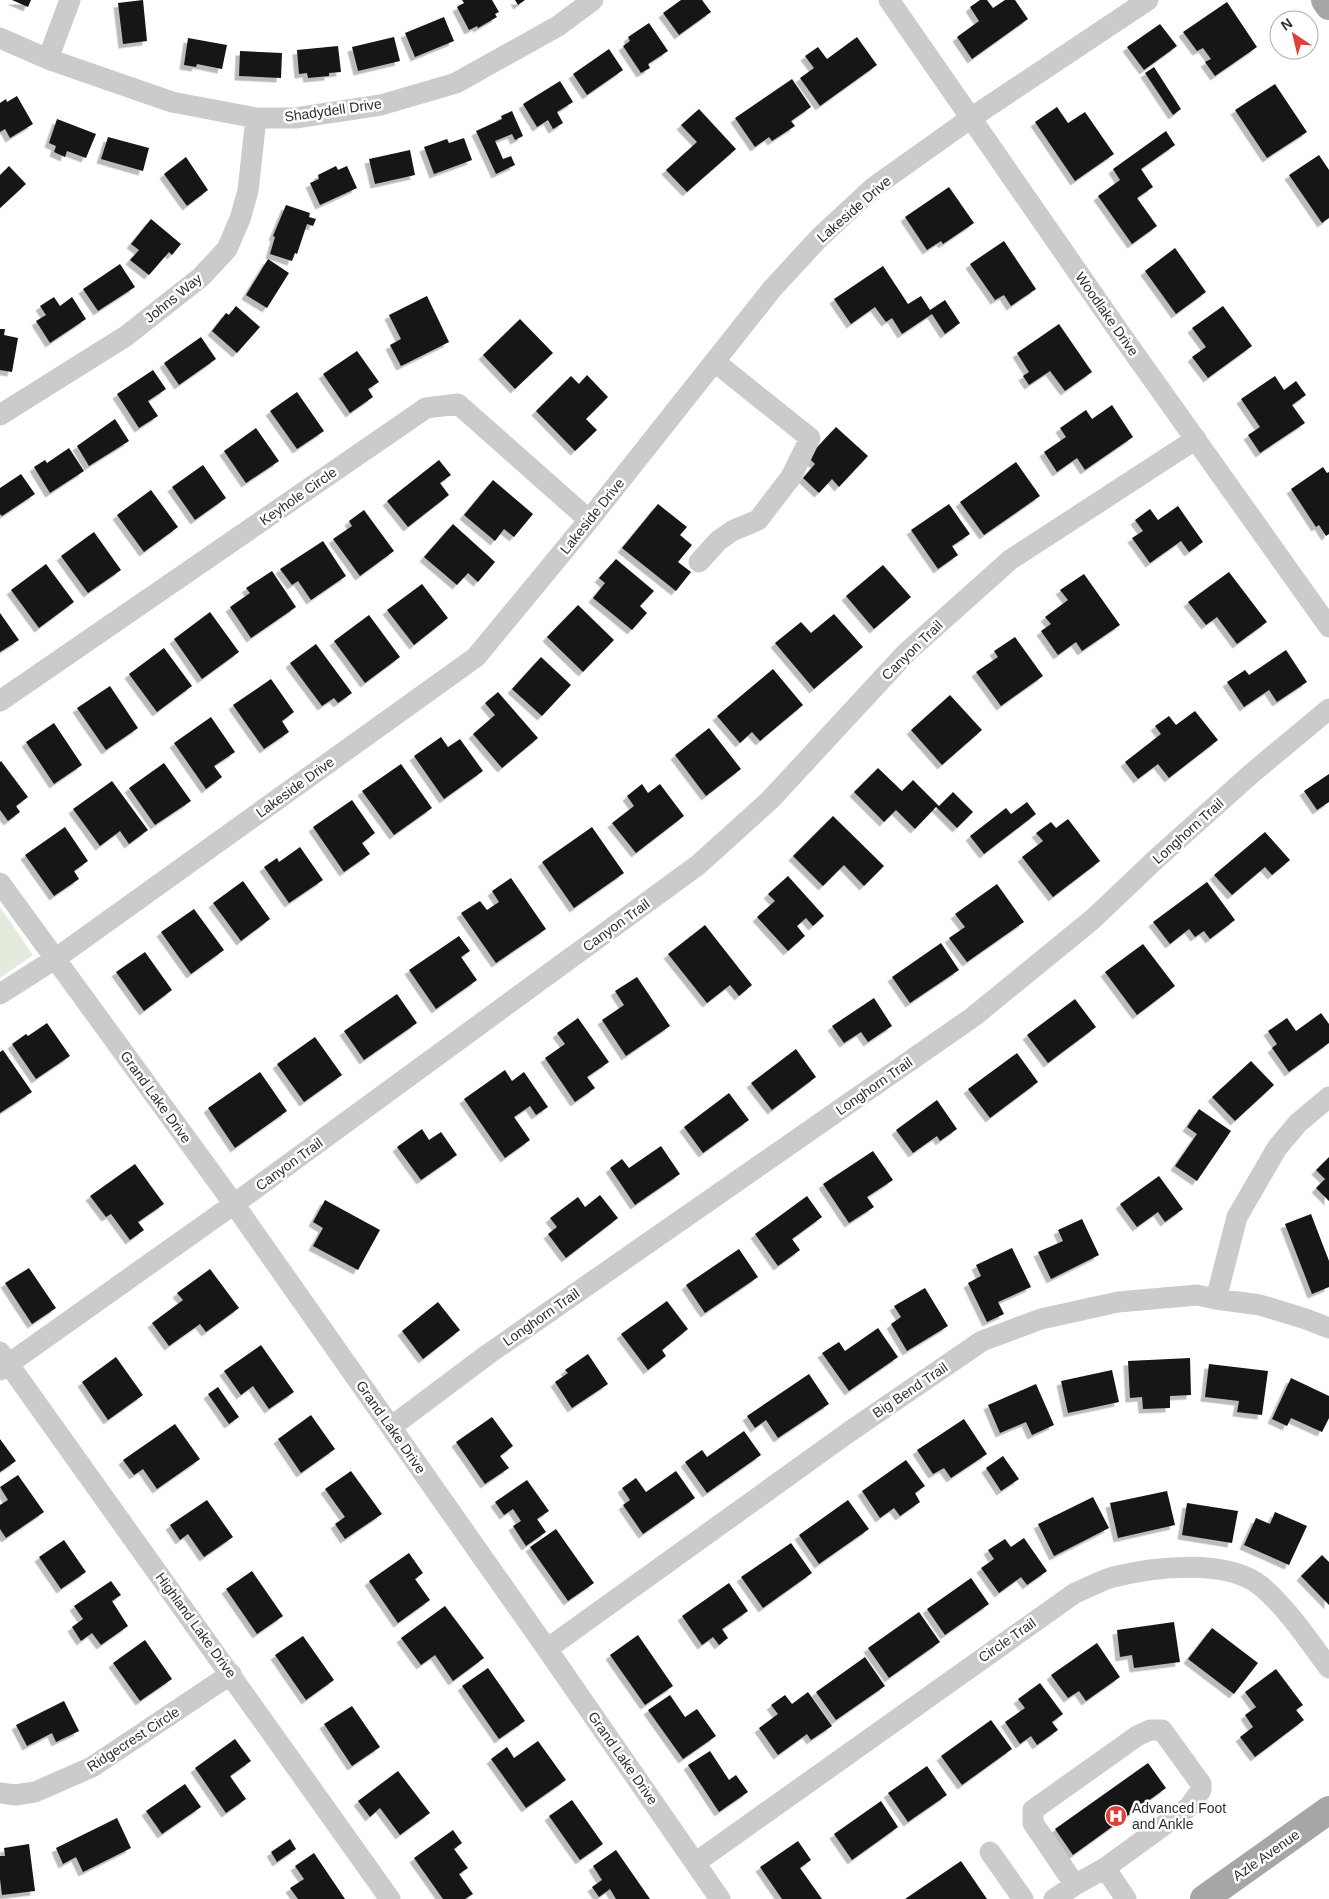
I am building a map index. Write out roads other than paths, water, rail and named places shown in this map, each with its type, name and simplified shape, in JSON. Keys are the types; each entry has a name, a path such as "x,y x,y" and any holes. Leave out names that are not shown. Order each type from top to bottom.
{"main road":[{"path":"1325,0 1329,6"},
{"name":"Azle Avenue","path":"1204,1899 1329,1810"}],"street":[{"path":"48,58 70,0"},
{"name":"Shadydell Drive","path":"0,38 48,58 172,102 256,118 295,118 381,105 456,83 558,26 593,0"},
{"name":"Woodlake Drive","path":"889,0 1122,336 1329,627"},
{"name":"Lakeside Drive","path":"0,994 55,959 476,657 589,520 772,289 819,238 874,187 971,118 1148,0"},
{"name":"Johns Way","path":"0,415 126,336 201,277 227,249 240,220 248,191 256,118"},
{"path":"700,562 718,541 732,530 758,520 791,477 810,438 715,362"},
{"name":"Keyhole Circle","path":"0,701 426,408 458,404 589,520"},
{"name":"Canyon Trail","path":"3,1362 234,1204 698,865 770,800 907,652 1010,560 1196,440"},
{"name":"Longhorn Trail","path":"391,1428 495,1350 973,1017 1093,919 1155,860 1251,774 1329,709"},
{"path":"0,883 55,959"},
{"name":"Grand Lake Drive","path":"55,959 234,1204 720,1899"},
{"path":"1216,1299 1237,1218 1277,1148 1298,1123 1329,1097"},
{"name":"Big Bend Trail","path":"547,1649 849,1432 982,1341 1040,1319 1118,1302 1197,1294 1260,1306 1306,1319 1329,1328"},
{"name":"Highland Lake Drive","path":"3,1362 231,1674 390,1899"},
{"name":"Circle Trail","path":"696,1863 1075,1593 1113,1578 1167,1568 1197,1566 1233,1572 1260,1586 1293,1620 1329,1668"},
{"name":"Ridgecrest Circle","path":"0,1793 15,1795 35,1792 92,1768 231,1674"},
{"path":"1054,1899 1105,1868 1189,1806 1201,1790 1201,1784 1162,1730 1150,1730 1137,1736 1033,1810 1033,1823 1075,1885"},
{"path":"990,1852 1023,1899"},
{"path":"1105,1868 1126,1899"}],"place":[{"name":"Advanced Foot and Ankle","path":"1116,1816"}]}
